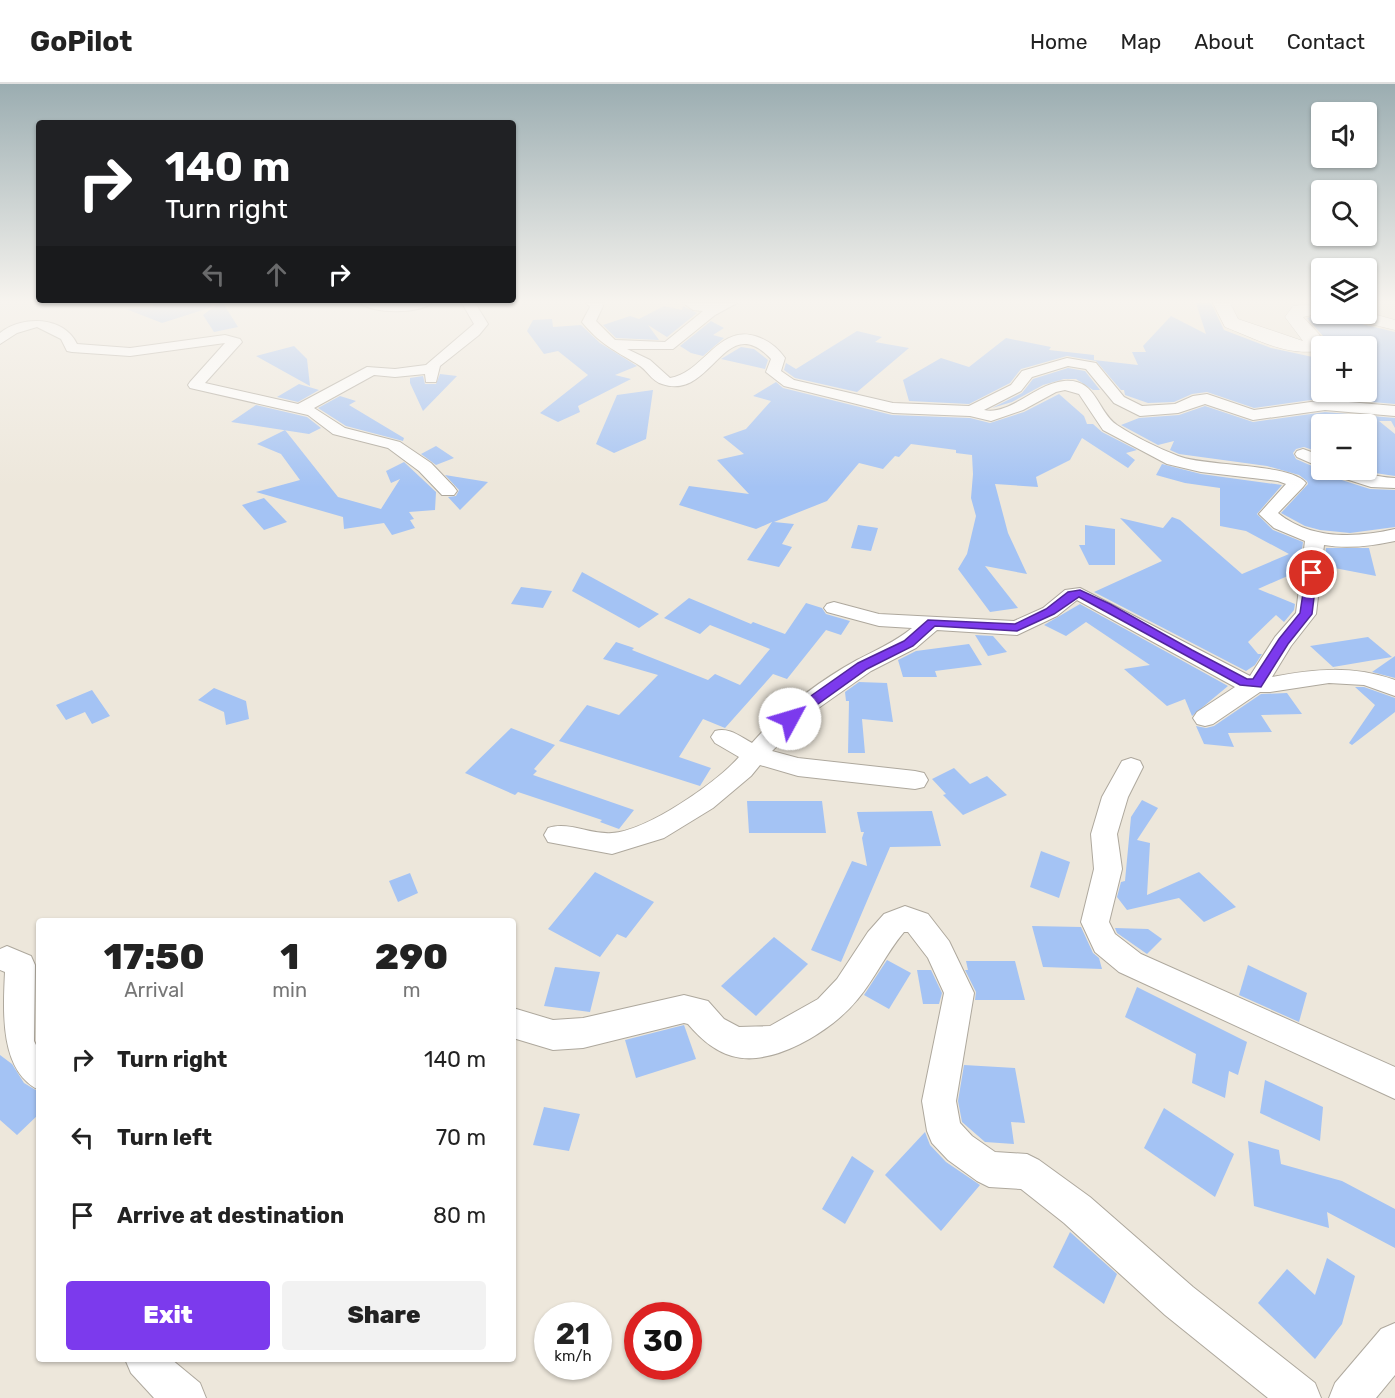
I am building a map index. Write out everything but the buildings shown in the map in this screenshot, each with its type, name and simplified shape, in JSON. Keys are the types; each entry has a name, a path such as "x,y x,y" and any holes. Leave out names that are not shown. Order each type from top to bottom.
{"street":[{"path":"212,364 195,385 313,412 339,431 394,445 425,467 448,491"},
{"path":"300,409 372,370 432,374 437,364"},
{"path":"648,364 658,377 667,382 678,382 693,377 705,364"},
{"path":"776,364 773,372 789,383 894,408 970,411 991,416 1018,407 1051,388 1066,385 1075,387 1084,391 1109,427 1173,460 1201,466 1266,473 1282,476 1297,483 1268,514 1279,525 1315,539 1380,539 1395,534"},
{"path":"970,411 1016,388 1027,374 1059,364"},
{"path":"1081,364 1091,366 1119,400 1140,411 1178,408 1198,399 1207,399 1253,415 1325,405 1395,411"},
{"path":"1304,454 1311,458"},
{"path":"1365,480 1395,483"},
{"path":"1206,718 1256,684 1283,642 1306,614 1315,539"},
{"path":"834,608 879,620 1017,628 1050,612 1072,594 1080,594 1245,682 1270,685 1329,676 1366,678 1395,688"},
{"path":"557,835 612,844 655,831 704,801 742,770 754,755 802,708 862,666 908,644 933,622"},
{"path":"723,737 754,755 798,767 915,780"},
{"path":"1131,767 1115,797 1104,834 1107,869 1095,922 1105,943 1130,963 1395,1083"},
{"path":"516,1024 553,1035 583,1033 684,1009 697,1011 713,1029 735,1042 772,1041 799,1028 829,1009 848,989 864,961 894,923 906,918 918,923 939,950 959,993 939,1101 944,1131 960,1148 990,1169 1027,1172 1077,1210 1179,1301 1300,1398"},
{"path":"7,959 20,965 18,1043 31,1069 36,1072"},
{"path":"1350,1398 1395,1343"},
{"path":"147,1362 158,1375 185,1398"}],"route":[{"path":"790,719 862,666 908,644 933,622 1017,628 1050,612 1072,594 1080,594 1106,606 1187,653 1245,682 1256,684 1283,642 1306,614 1312,573"}]}
